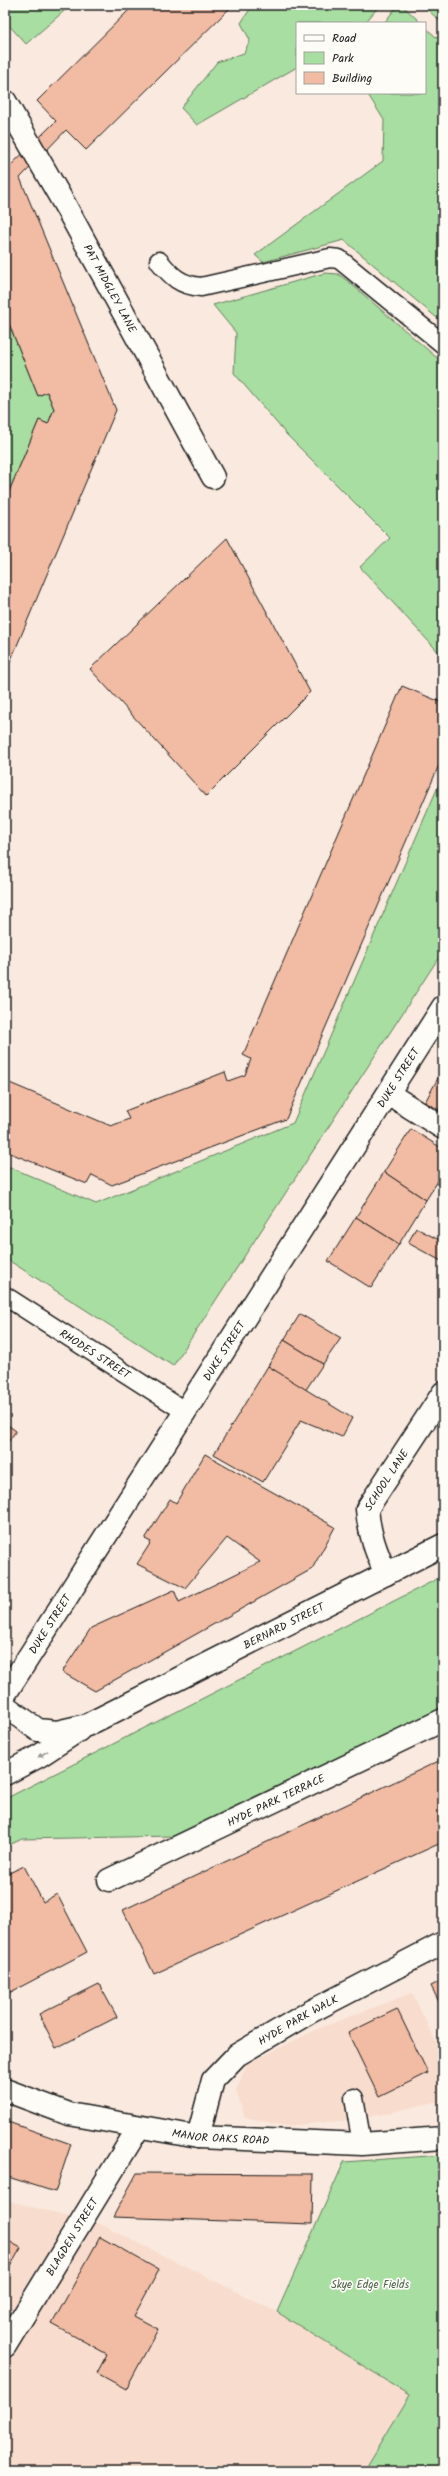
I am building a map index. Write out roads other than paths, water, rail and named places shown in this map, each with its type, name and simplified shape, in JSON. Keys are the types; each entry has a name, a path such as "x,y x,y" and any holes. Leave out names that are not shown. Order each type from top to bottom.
{"street":[{"name":"PAT MIDGLEY LANE","path":"5,102 66,207 213,477"},
{"name":"DUKE STREET","path":"5,1694 186,1412 282,1256 389,1094 443,1007"},
{"path":"389,1094 443,1128"},
{"name":"SCHOOL LANE","path":"386,1574 373,1546 367,1509 443,1393"},
{"name":"BERNARD STREET","path":"87,1725 124,1708 443,1545"},
{"path":"5,1706 38,1730 57,1732 87,1725"},
{"name":"HYDE PARK TERRACE","path":"109,1880 443,1720"},
{"path":"5,1774 39,1756 87,1725"},
{"name":"HYDE PARK WALK","path":"198,2137 213,2080 237,2056 310,2012 443,1943"},
{"name":"MANOR OAKS ROAD","path":"5,2090 69,2114 198,2137 362,2144 443,2138"},
{"name":"BLAGDEN STREET","path":"5,2346 139,2127"}],"lane":[{"path":"159,261 172,278 186,285 201,287 330,258 339,259 443,344"},
{"name":"RHODES STREET","path":"5,1296 186,1412"},
{"path":"354,2098 362,2144"}],"park label":[{"name":"Skye Edge Fields","path":"370,2284"}]}
